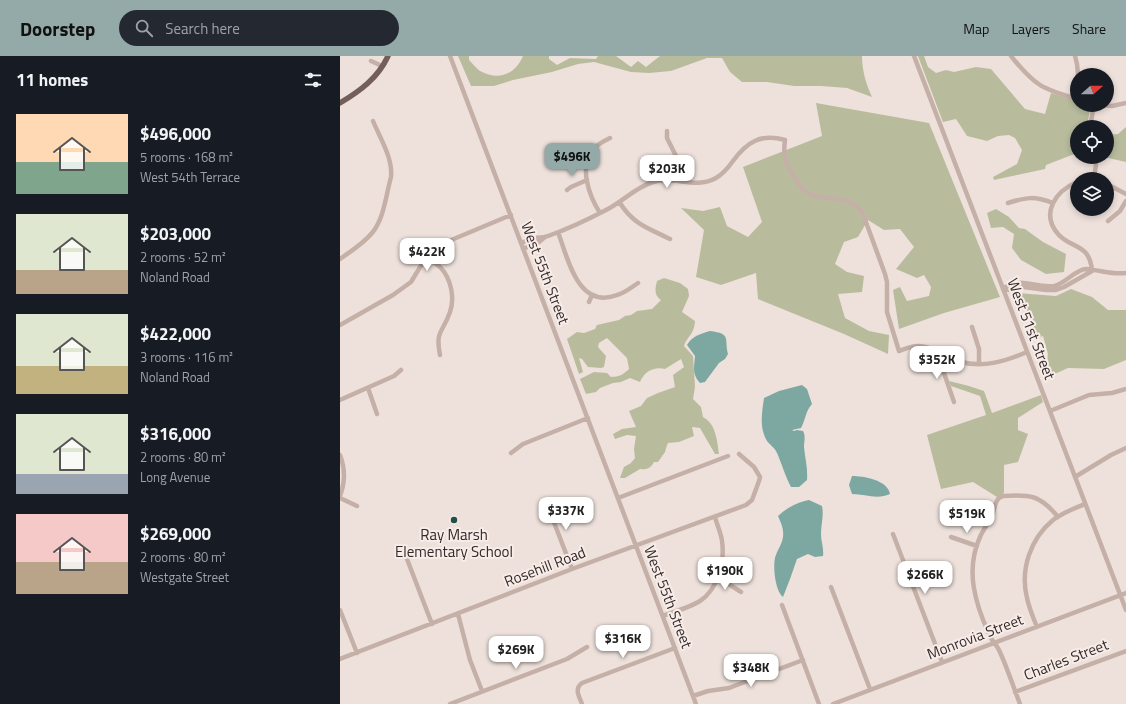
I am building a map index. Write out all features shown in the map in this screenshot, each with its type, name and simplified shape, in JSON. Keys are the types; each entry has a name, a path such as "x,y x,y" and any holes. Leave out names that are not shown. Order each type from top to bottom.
{"main road":[{"path":"340,103 364,87 376,76 388,56"}],"street":[{"name":"West 55th Street","path":"450,56 696,704"},
{"name":"West 51st Street","path":"914,56 1126,610"},
{"path":"1011,56 1023,71 1036,83 1049,90 1070,97"},
{"path":"1075,56 1077,68"},
{"path":"371,62 382,66"},
{"path":"1114,106 1126,103"},
{"path":"340,252 342,258 360,245 372,233 380,220 391,177 392,170 390,162 372,121"},
{"path":"667,130 667,138 679,162 680,181"},
{"path":"521,243 545,237 580,223 620,203 646,184 655,181 666,180 697,184 707,182 723,173 742,150 752,143 768,137 785,140 785,162 804,190 816,196 852,202 863,214 885,274 887,282 887,312 899,351 918,346 925,347 962,362 979,364 1000,362 1027,352"},
{"path":"600,213 591,196 587,180 586,164 594,148 601,142 610,138"},
{"path":"567,190 571,186 587,180"},
{"path":"1070,186 1060,192 1050,211 1051,217 1055,229 1062,237 1083,250 1091,262 1092,271"},
{"path":"1114,188 1126,194"},
{"path":"1008,203 1031,197 1053,204"},
{"path":"1108,221 1120,211 1126,201"},
{"path":"620,203 624,211 634,220 670,238"},
{"path":"340,325 403,289 414,278 426,257 437,246 511,215"},
{"path":"558,232 576,280 592,295 603,297 617,296 638,283"},
{"path":"523,249 540,242 545,237"},
{"path":"426,257 441,268 451,288 453,300 450,312 438,334 440,355"},
{"path":"1004,290 1008,286 1020,283 1046,288 1055,286 1070,280 1085,269 1114,274 1126,274"},
{"path":"589,302 592,295"},
{"path":"972,327 979,350 979,364"},
{"path":"947,357 944,373 954,402"},
{"path":"340,400 394,376 401,370"},
{"path":"368,388 377,414"},
{"path":"1050,411 1089,395 1112,393 1126,389"},
{"path":"511,453 523,444 588,418"},
{"path":"1075,477 1111,455 1126,448"},
{"name":"Rosehill Road","path":"340,659 572,569 746,505 752,500 759,481 759,474 754,467 739,454"},
{"path":"340,455 344,468 344,477 340,497 357,506"},
{"path":"618,498 728,456"},
{"path":"1020,704 998,649 990,636 977,602 973,588 972,566 981,535 994,513 997,500 1000,497 1027,496 1040,499 1048,505 1058,517"},
{"path":"545,499 572,569"},
{"path":"1037,627 1025,588 1027,562 1032,548 1045,527 1058,517 1086,504"},
{"path":"663,616 693,605 711,590 718,577 720,572 722,546 715,517"},
{"path":"893,534 942,662"},
{"path":"951,537 977,546"},
{"path":"407,559 432,624"},
{"path":"718,577 741,592"},
{"path":"831,587 870,689"},
{"name":"Monrovia Street","path":"833,704 1126,593"},
{"path":"782,605 819,704"},
{"path":"340,610 356,653"},
{"path":"458,614 470,660 482,692"},
{"path":"450,704 567,659 587,646"},
{"path":"582,704 577,692 579,685 675,648"},
{"name":"Charles Street","path":"1015,692 1126,651"},
{"path":"693,696 708,691 729,688 803,660"}],"green space":[{"path":"458,56 469,56 469,60 480,71 493,76 499,76 511,72 520,63 523,56 549,56 549,59 557,65 570,58 596,59 598,56 616,56 631,67 638,61 646,67 660,56 862,56 865,77 872,97 847,88 794,86 767,82 742,82 730,72 722,58 707,58 671,71 649,73 631,72 594,62 578,64 494,86 471,86"},
{"path":"918,56 924,56 928,67 936,73 946,70 954,72 976,67 991,69 1025,109 1045,114 1051,93 1070,99 1070,112 1090,112 1088,120 1070,120 1070,156 1046,165 1045,169 994,180 993,177 1017,164 1022,150 1015,138 1009,135 998,136 987,141 967,136 956,119 943,122"},
{"path":"816,103 929,123 1000,297 944,313 899,329 893,290 900,287 907,301 929,296 931,287 924,275 917,278 896,269 914,247 900,229 884,230 868,220 858,237 844,242 835,264 847,272 864,276 862,292 838,294 845,318 869,331 889,335 888,354 844,334 758,299 756,273 721,285 696,277 704,230 681,208 703,211 720,207 727,226 748,237 762,222 743,167 822,136"},
{"path":"1126,127 1126,162 1114,159 1114,134 1118,134"},
{"path":"996,209 1009,217 1019,228 1025,229 1043,242 1066,254 1064,272 1046,274 1021,260 1012,248 1014,234 1003,227 991,228 987,213"},
{"path":"664,278 680,283 688,289 689,296 682,312 695,321 692,332 684,346 693,356 695,387 693,399 701,407 703,417 711,424 713,428 719,454 715,454 700,428 692,427 694,436 679,442 668,443 665,452 658,462 654,462 652,466 645,469 640,469 625,478 620,478 624,467 631,463 635,458 634,449 636,436 627,435 615,439 613,434 622,429 636,427 629,411 641,406 647,398 675,387 673,375 684,367 681,359 665,369 657,368 650,370 644,375 640,382 630,378 600,388 596,392 586,394 580,379 594,372 607,373 611,377 621,375 629,369 627,358 607,338 599,343 598,347 606,356 604,367 588,367 582,359 579,358 583,372 579,374 567,339 577,332 584,333 595,329 597,325 619,320 637,311 652,309 661,300 657,296 656,292 657,281"},
{"path":"1071,289 1092,297 1108,310 1126,310 1126,360 1104,369 1068,368 1048,377 1046,369 1048,354 1043,336 1034,339 1034,323 1017,293 1056,296"},
{"path":"949,381 984,391 992,413 1041,395 1043,402 1018,418 1018,430 1028,434 1018,462 1004,465 1004,493 997,497 973,482 941,489 927,435 986,415 980,396 951,386"}],"water":[{"path":"710,331 724,335 726,338 728,354 725,359 719,363 705,382 700,383 695,374 695,356 687,345 694,337"},
{"path":"802,385 807,389 812,404 801,428 792,430 803,431 804,433 807,480 799,487 791,487 776,451 764,436 762,409 764,398 779,391"},
{"path":"852,476 868,478 880,482 885,485 890,494 876,497 852,494 849,485"},
{"path":"809,500 822,506 823,513 821,534 823,556 815,557 808,554 797,559 783,597 780,594 776,584 774,570 775,559 783,537 782,526 778,516 792,506"}],"place":[{"name":"Ray Marsh Elementary School","path":"454,520"}]}
